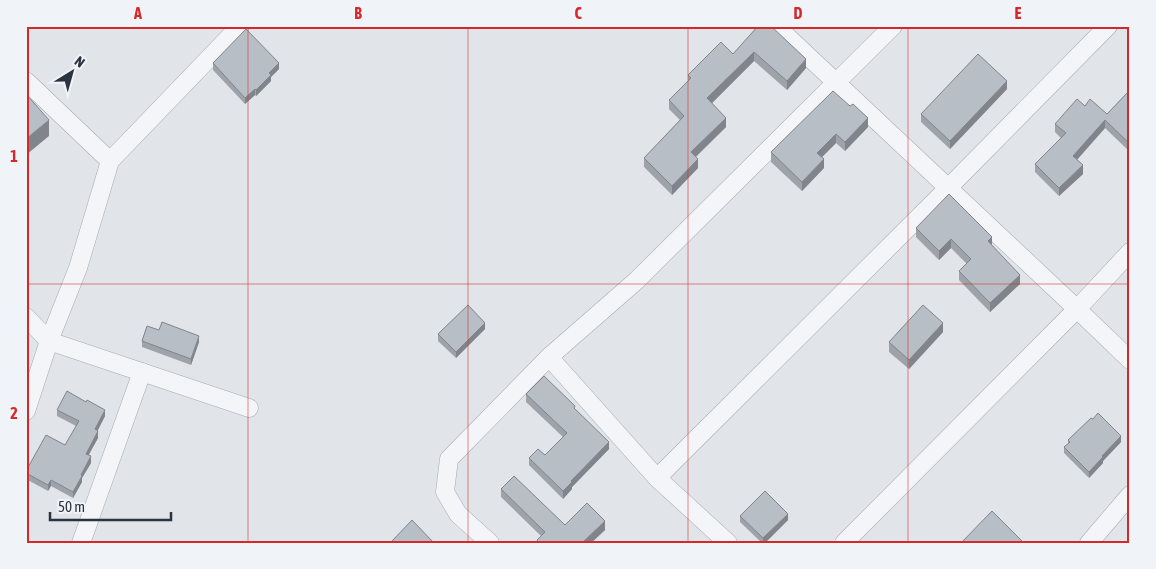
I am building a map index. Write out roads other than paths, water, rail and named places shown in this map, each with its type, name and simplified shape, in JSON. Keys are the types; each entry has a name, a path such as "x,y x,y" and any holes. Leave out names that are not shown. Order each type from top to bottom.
{"street":[{"path":"26,411 49,341 78,268 110,160 240,26"},
{"path":"776,26 1130,360"},
{"path":"490,543 458,514 445,492 449,460 549,357 636,281 893,26"},
{"path":"657,478 1108,26"},
{"path":"26,81 110,160"},
{"path":"844,543 1078,309 1130,252"},
{"path":"26,317 49,341 249,408"},
{"path":"549,357 657,478 728,543"},
{"path":"81,543 142,372"},
{"path":"1095,540 1130,495"}]}
